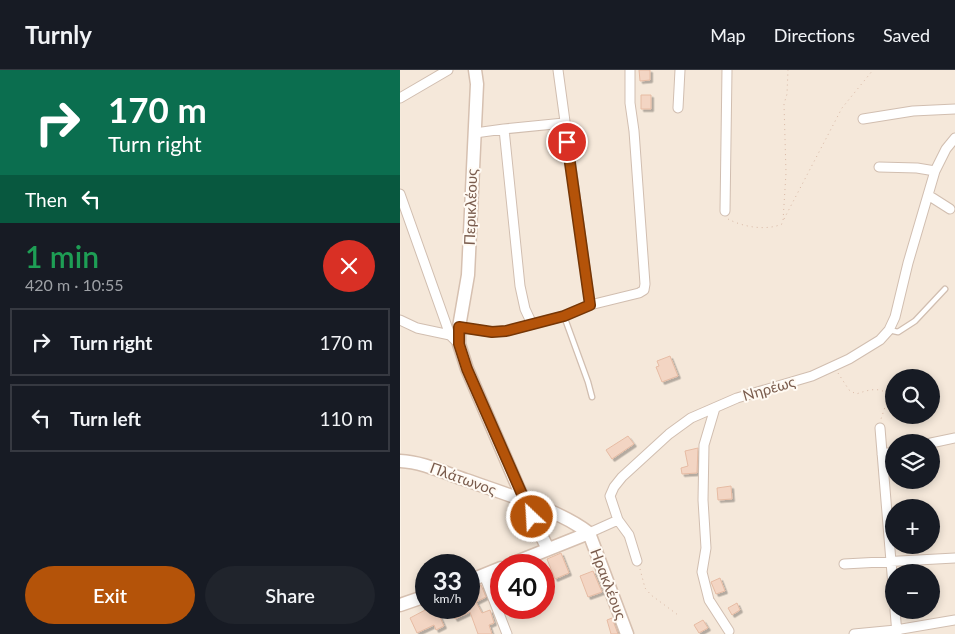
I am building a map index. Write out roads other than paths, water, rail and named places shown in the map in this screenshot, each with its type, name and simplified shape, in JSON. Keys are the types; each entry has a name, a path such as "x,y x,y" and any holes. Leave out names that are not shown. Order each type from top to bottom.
{"main road":[{"name":"Περικλέους","path":"456,336 468,275 477,84 475,70"},
{"path":"456,336 467,369 524,501 548,549"},
{"name":"Πλάτωνος","path":"400,461 427,466 524,501 578,524 589,533"},
{"path":"536,554 589,533"},
{"name":"Ηρακλέους","path":"589,533 627,634"},
{"path":"480,577 490,573"},
{"path":"400,605 415,600"}],"street":[{"path":"400,98 448,70"},
{"path":"558,70 590,305"},
{"path":"400,320 417,328 456,336 506,331 564,316 590,305 639,293 644,290 634,131 630,103 630,70"},
{"path":"678,108 680,70"},
{"path":"725,212 727,70"},
{"path":"863,119 954,106"},
{"path":"475,132 564,123"},
{"path":"504,129 520,286 525,309 532,324"},
{"path":"889,330 936,171 946,149 955,138"},
{"path":"879,167 917,168 936,171"},
{"path":"400,194 456,336"},
{"path":"928,195 950,209"},
{"name":"Νηρέως","path":"637,560 629,535 618,520 610,496 622,476 669,434 691,418 737,398 812,376 849,359 880,340 889,330"},
{"path":"715,408 704,444 706,548 702,572 709,600 729,631"},
{"path":"880,428 891,562"},
{"path":"940,441 955,438"},
{"path":"589,533 618,520"},
{"path":"844,564 955,558"},
{"path":"484,575 507,634"},
{"path":"896,619 897,632"},
{"path":"854,634 897,632 955,620"}],"lane":[{"path":"889,330 898,332 915,321 945,289"},
{"path":"564,316 592,397"}]}
